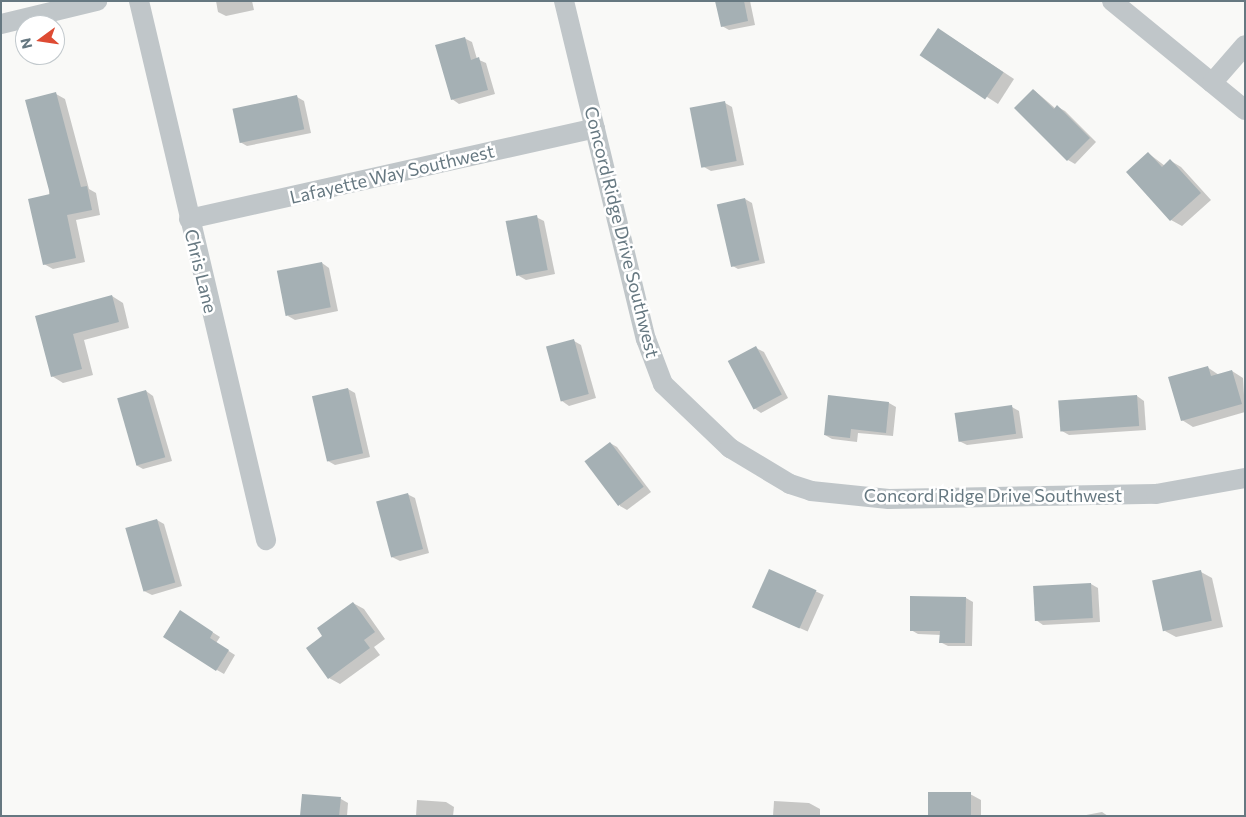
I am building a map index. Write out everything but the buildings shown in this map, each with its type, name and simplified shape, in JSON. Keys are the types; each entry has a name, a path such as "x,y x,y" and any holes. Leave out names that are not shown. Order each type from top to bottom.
{"street":[{"path":"1,24 97,1"},
{"name":"Chris Lane","path":"139,1 266,540"},
{"name":"Concord Ridge Drive Southwest","path":"564,1 646,339 663,384 730,448 790,484 833,494 889,500 1156,494 1245,478"},
{"path":"1112,1 1245,110"},
{"path":"1212,83 1245,45"},
{"name":"Lafayette Way Southwest","path":"189,219 595,128"}]}
